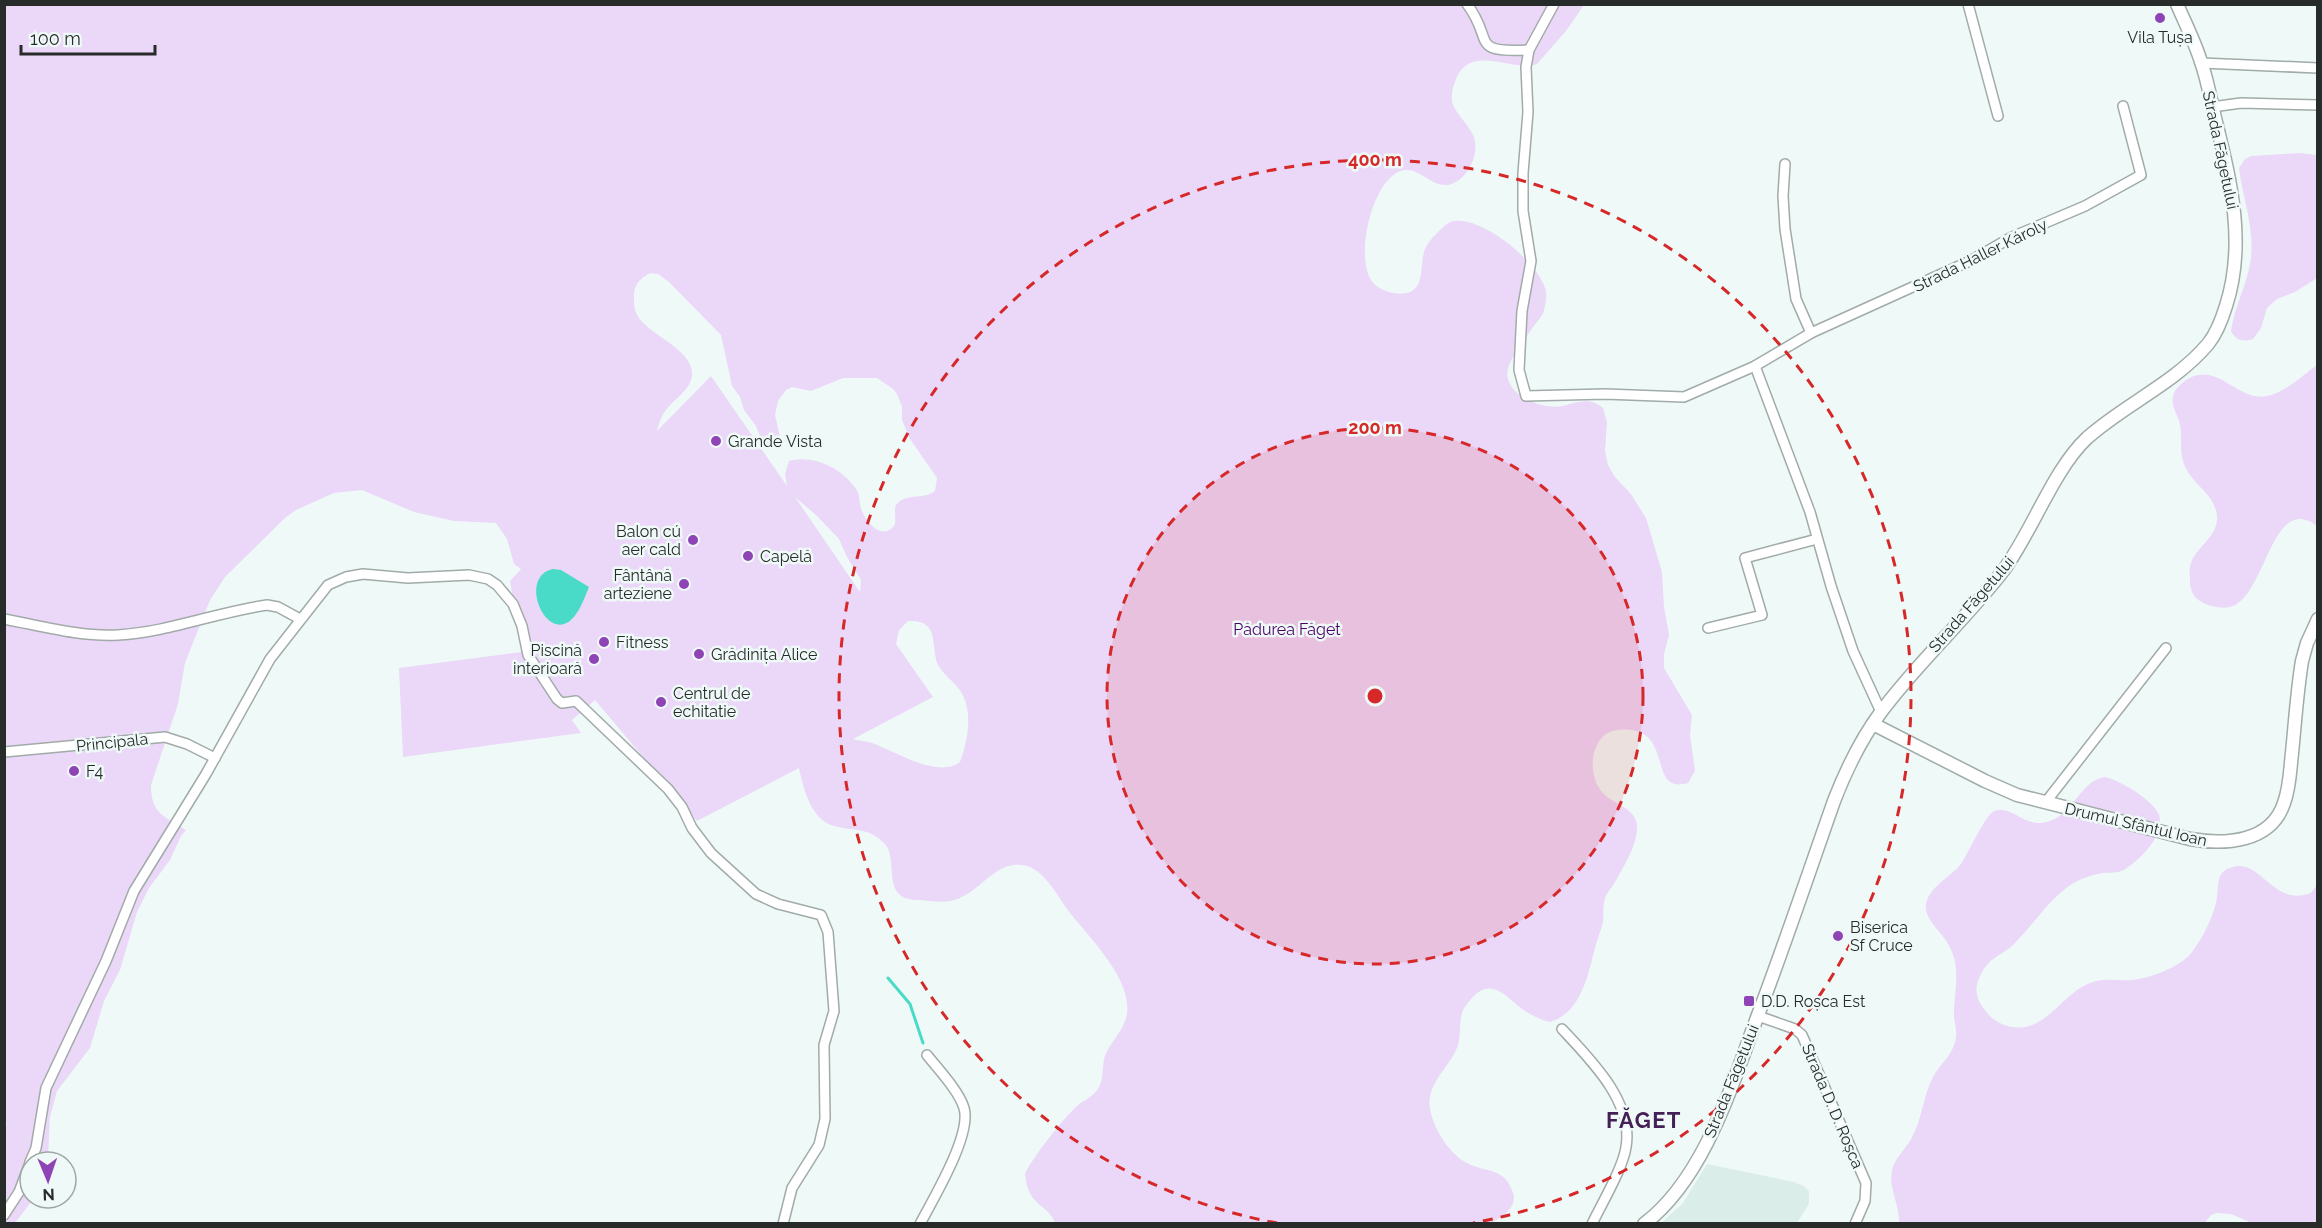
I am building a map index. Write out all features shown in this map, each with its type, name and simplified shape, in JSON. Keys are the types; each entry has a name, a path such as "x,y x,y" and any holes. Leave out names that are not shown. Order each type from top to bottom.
{"main road":[{"name":"Strada Făgetului","path":"1644,1224 1671,1200 1697,1161 1710,1136 1758,1016 1834,801 1844,777 1873,724 1924,659 2002,572 2024,540 2071,457 2086,439 2183,368 2210,342 2222,319 2231,290 2235,257 2235,211 2202,63 2177,4"},
{"name":"Drumul Sfântul Ioan","path":"1873,724 2017,795 2207,842 2237,841 2264,830 2279,814 2286,798 2302,662 2307,643 2318,619"}],"street":[{"path":"1467,4 1477,21 1482,40 1490,48 1503,51 1529,50 1554,4"},
{"path":"1968,4 1998,116"},
{"name":"Strada Haller Károly","path":"1529,50 1526,67 1528,112 1523,174 1523,211 1531,261 1522,311 1519,370 1526,396 1605,394 1684,397 1755,366 1811,333 1970,261 2012,237 2085,206 2141,175 2123,106"},
{"path":"2202,63 2318,68"},
{"path":"2212,107 2241,103 2318,105"},
{"path":"1785,164 1783,196 1785,229 1796,299 1811,333"},
{"path":"1755,366 1810,512 1816,539 1853,651 1881,712"},
{"path":"1707,628 1762,615 1744,558 1816,539"},
{"path":"35,1150 46,1088 106,961 134,891 215,758 270,659 300,619 328,585 335,580 354,575 372,574 408,578 470,575 493,582 513,604 522,626 528,655 556,699 562,703 576,701 668,789 682,807 692,828 711,853 756,894 778,904 821,915 828,932 834,1011 824,1045 825,1119 819,1145 792,1188 783,1224"},
{"path":"4,619 78,633 116,635 140,633 267,605 278,607 300,619"},
{"path":"2045,802 2166,648"},
{"name":"Principala","path":"4,752 165,737 187,744 215,758"},
{"name":"Strada D. D. Roșca","path":"1758,1016 1795,1029 1802,1035 1866,1183 1864,1201 1855,1224"},
{"path":"1562,1029 1602,1073 1624,1116 1626,1149 1592,1224"},
{"path":"920,1224 952,1161 965,1119 964,1107 927,1055"},
{"path":"4,1215 18,1194"}],"shaded area":[{"path":"553,569 561,570 589,587 578,611 566,623 556,624 547,619 540,609 537,597 537,585 542,575"},
{"path":"1707,1164 1794,1182 1809,1191 1809,1204 1797,1223 1661,1223 1683,1203"}],"green space":[{"name":"Pădurea Făget","path":"5,5 1584,5 1566,31 1537,64 1515,65 1481,61 1463,68 1456,79 1452,98 1455,109 1471,131 1475,142 1470,168 1458,181 1443,185 1407,170 1390,178 1374,205 1365,241 1368,273 1374,284 1391,293 1413,291 1420,279 1426,246 1442,228 1454,221 1479,226 1493,233 1520,253 1540,277 1546,294 1543,314 1509,365 1507,371 1510,384 1515,391 1538,404 1557,407 1589,401 1603,408 1607,422 1605,451 1608,465 1646,518 1662,572 1664,607 1669,635 1664,654 1664,668 1692,715 1690,735 1695,771 1688,783 1676,784 1668,780 1653,743 1645,735 1633,730 1609,732 1600,739 1596,746 1593,770 1598,786 1606,796 1632,814 1637,825 1637,833 1629,856 1607,893 1602,925 1586,981 1576,1002 1561,1017 1550,1022 1528,1013 1494,989 1480,992 1472,998 1463,1011 1458,1045 1432,1090 1431,1115 1439,1134 1451,1151 1473,1166 1501,1175 1510,1186 1514,1196 1512,1206 1503,1216 1490,1224 1055,1223 1030,1193 1025,1174 1062,1122 1098,1089 1102,1080 1106,1053 1126,1020 1127,1000 1123,986 1106,958 1043,876 1028,866 1010,866 997,871 961,898 940,902 908,899 896,890 891,858 885,844 873,834 838,827 824,821 809,801 799,768 697,821 595,700 572,720 581,733 403,757 399,668 522,652 510,581 521,569 514,564 507,539 496,523 454,521 414,512 362,490 334,493 296,510 225,577 210,600 185,663 178,704 151,785 156,808 165,817 186,830 170,860 149,888 137,912 120,970 104,1001 90,1048 57,1091 50,1117 48,1150 18,1150 18,1210 25,1210 15,1223 5,1224 4,1130 7,1124 4,1115","holes":["651,273 658,274 669,282 721,335 732,386 740,397 744,410 756,426 763,445 768,449 775,449 781,441 775,415 778,401 786,390 792,387 811,391 843,378 877,378 897,394 902,407 902,420 910,439 937,478 935,491 900,501 895,507 894,526 881,531 872,526 865,517 858,492 851,482 827,465 799,459 789,461 785,474 787,486 711,376 657,431 664,412 686,389 692,374 685,357 650,329 636,313 634,302 636,285","795,497 839,539 861,580 860,592","908,621 925,624 930,629 938,665 959,689 967,706 968,725 965,744 960,762 951,766 928,766 872,743 853,739 933,697 896,644 899,630"]},
{"path":"2300,153 2317,155 2317,278 2295,292 2277,299 2267,308 2261,328 2253,339 2240,340 2231,331 2250,264 2251,240 2239,168 2245,159 2251,156"},
{"path":"2317,365 2317,526 2302,519 2289,523 2279,534 2252,586 2242,600 2227,608 2203,603 2195,597 2191,590 2190,570 2195,555 2213,531 2217,517 2210,498 2184,465 2180,425 2173,402 2174,393 2180,385 2192,377 2204,375 2214,377 2245,393 2267,396 2287,387"},
{"path":"2105,777 2135,792 2156,809 2160,823 2155,839 2144,854 2124,870 2082,879 2056,897 2015,943 1986,967 1977,986 1981,1005 1999,1023 2024,1027 2046,1017 2069,996 2086,985 2100,980 2139,979 2173,967 2192,952 2203,935 2216,903 2220,876 2228,868 2240,866 2250,869 2286,894 2298,896 2311,893 2317,885 2317,1223 2252,1223 2231,1214 2217,1213 2211,1215 2204,1224 1899,1223 1891,1177 1892,1170 1913,1135 1929,1086 1952,1049 1956,1037 1955,960 1948,944 1927,914 1926,903 1929,896 1961,864 1981,827 1994,811 2007,811 2033,822 2050,821 2065,811 2090,784"}],"waterway":[{"path":"888,978 910,1004 923,1043"}],"place":[{"name":"Vila Tușa","path":"2160,18"},
{"name":"Grande Vista","path":"716,441"},
{"name":"Balon cú aer cald","path":"693,540"},
{"name":"Capelă","path":"748,556"},
{"name":"Fântână arteziene","path":"684,584"},
{"name":"Fitness","path":"604,642"},
{"name":"Grădinița Alice","path":"699,654"},
{"name":"Piscină interioară","path":"594,659"},
{"name":"Centrul de echitatie","path":"661,702"},
{"name":"F4","path":"74,771"},
{"name":"Biserica Sf Cruce","path":"1838,936"},
{"name":"D.D. Roșca Est","path":"1749,1001"}],"district":[{"name":"FĂGET","path":"1644,1120"}]}
